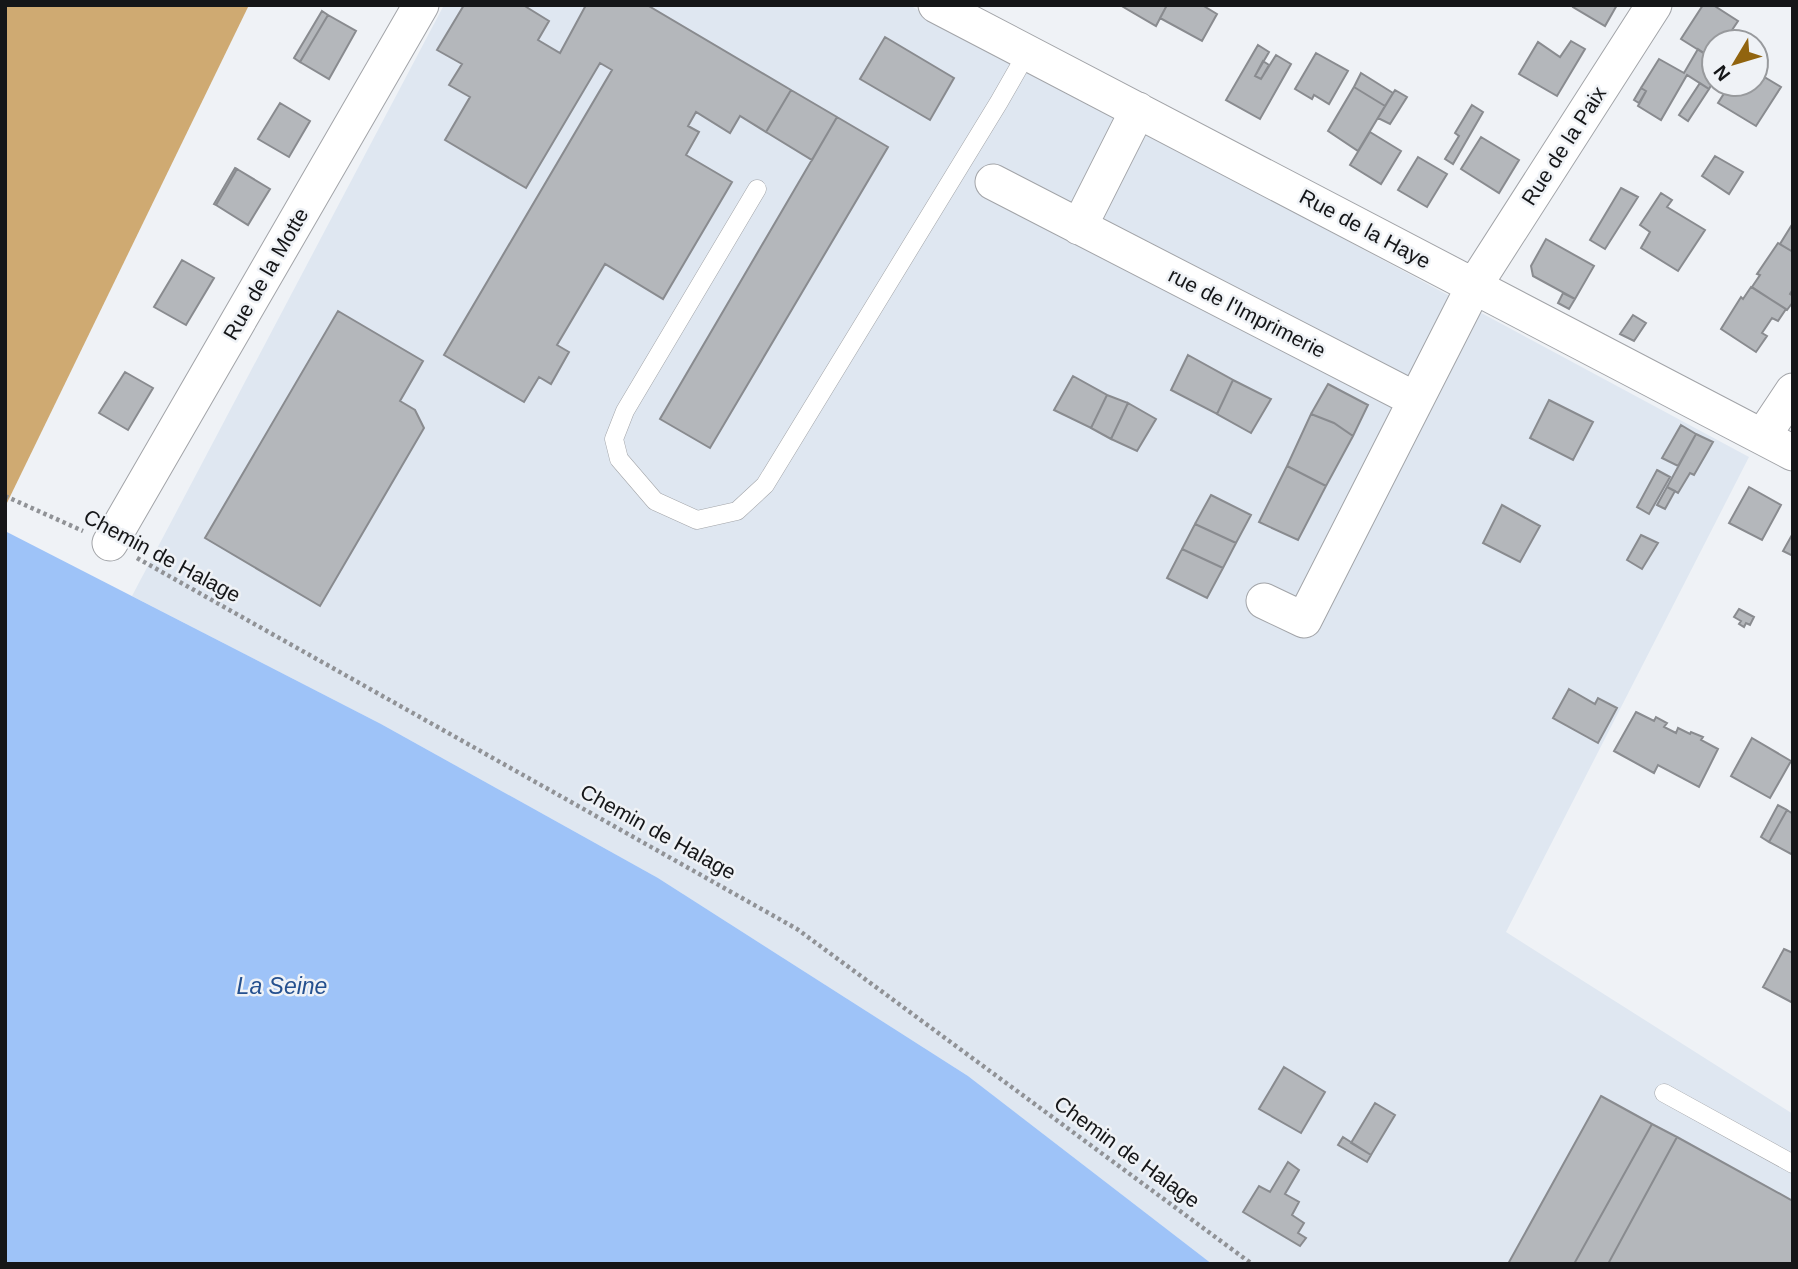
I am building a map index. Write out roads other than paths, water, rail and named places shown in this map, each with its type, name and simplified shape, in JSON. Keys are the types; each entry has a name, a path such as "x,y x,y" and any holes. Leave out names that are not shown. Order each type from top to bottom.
{"street":[{"name":"Rue de la Motte","path":"110,543 421,5"},
{"name":"Rue de la Haye","path":"936,5 1778,444"},
{"name":"Rue de la Paix","path":"1474,286 1654,5"},
{"path":"1079,227 1138,110"},
{"name":"rue de l'Imprimerie","path":"993,182 1416,400"},
{"path":"1264,601 1304,620 1474,286"},
{"path":"1778,444 1793,391"}],"lane":[{"path":"757,189 625,411 614,439 619,458 655,501 697,520 737,511 765,485 1027,53"},
{"path":"1664,1093 1793,1164"}],"water":[{"name":"La Seine","path":"5,531 381,724 658,878 968,1076 1212,1264 5,1264"}]}
